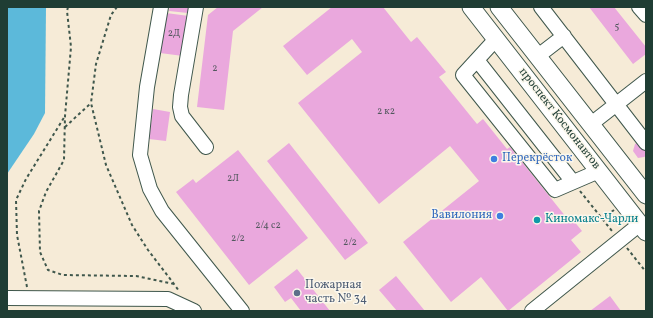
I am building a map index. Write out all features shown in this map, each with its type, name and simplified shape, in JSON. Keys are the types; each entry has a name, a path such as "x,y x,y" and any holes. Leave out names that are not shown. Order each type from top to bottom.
{"main road":[{"name":"проспект Космонавтов","path":"471,7 643,228"},
{"name":"проспект Космонавтов","path":"499,7 646,196"}],"street":[{"path":"161,7 147,87 140,155 150,189 162,211 242,311"},
{"path":"196,7 180,107 182,116 206,147"},
{"path":"541,7 646,143"},
{"path":"639,7 646,15"},
{"path":"538,56 564,36"},
{"path":"496,40 463,75 555,190 599,171"},
{"path":"477,60 573,182"},
{"path":"591,124 646,80"},
{"path":"532,311 620,240 643,228"},
{"path":"7,298 168,299 192,310"}],"path":[{"path":"68,7 66,11 71,47 65,116 64,160 46,192 39,211 40,252 48,270 63,275 136,276 174,284"},
{"path":"117,7 111,15 96,64 91,103 106,165 132,225 148,250 192,310"},
{"path":"65,127 91,103"},
{"path":"29,298 17,235 16,200 26,179 65,116"},
{"path":"573,182 646,272"}],"water":[{"path":"7,7 46,7 45,113 34,134 7,174"}],"building":[{"path":"170,7 189,7 188,13 169,11"},
{"path":"218,7 263,7 233,31 224,110 197,107 208,15"},
{"path":"332,7 383,7 411,42 417,37 446,72 439,77 477,124 483,119 507,149 510,147 566,217 569,215 582,231 571,240 581,252 508,311 481,277 451,302 403,242 479,181 450,146 379,204 298,103 362,52 352,39 307,75 283,46"},
{"path":"589,7 614,7 646,47 646,54 633,64"},
{"path":"166,13 189,16 183,56 160,53"},
{"path":"153,109 170,112 166,141 149,139"},
{"path":"640,141 646,150 646,156 638,158 633,151 635,144"},
{"path":"289,143 368,243 345,260 267,161"},
{"path":"238,150 308,238 249,285 176,192 193,179 196,183"},
{"name":"Пожарная часть № 34","path":"297,269 330,311 301,311 291,298 285,302 274,287"},
{"path":"396,276 425,311 397,311 379,290"},
{"path":"610,296 621,311 590,311"}],"place":[{"name":"Перекрёсток","path":"494,159"},
{"name":"Вавилония","path":"500,216"},
{"name":"Киномакс-Чарли","path":"537,220"},
{"name":"Пожарная часть № 34","path":"297,293"}]}
